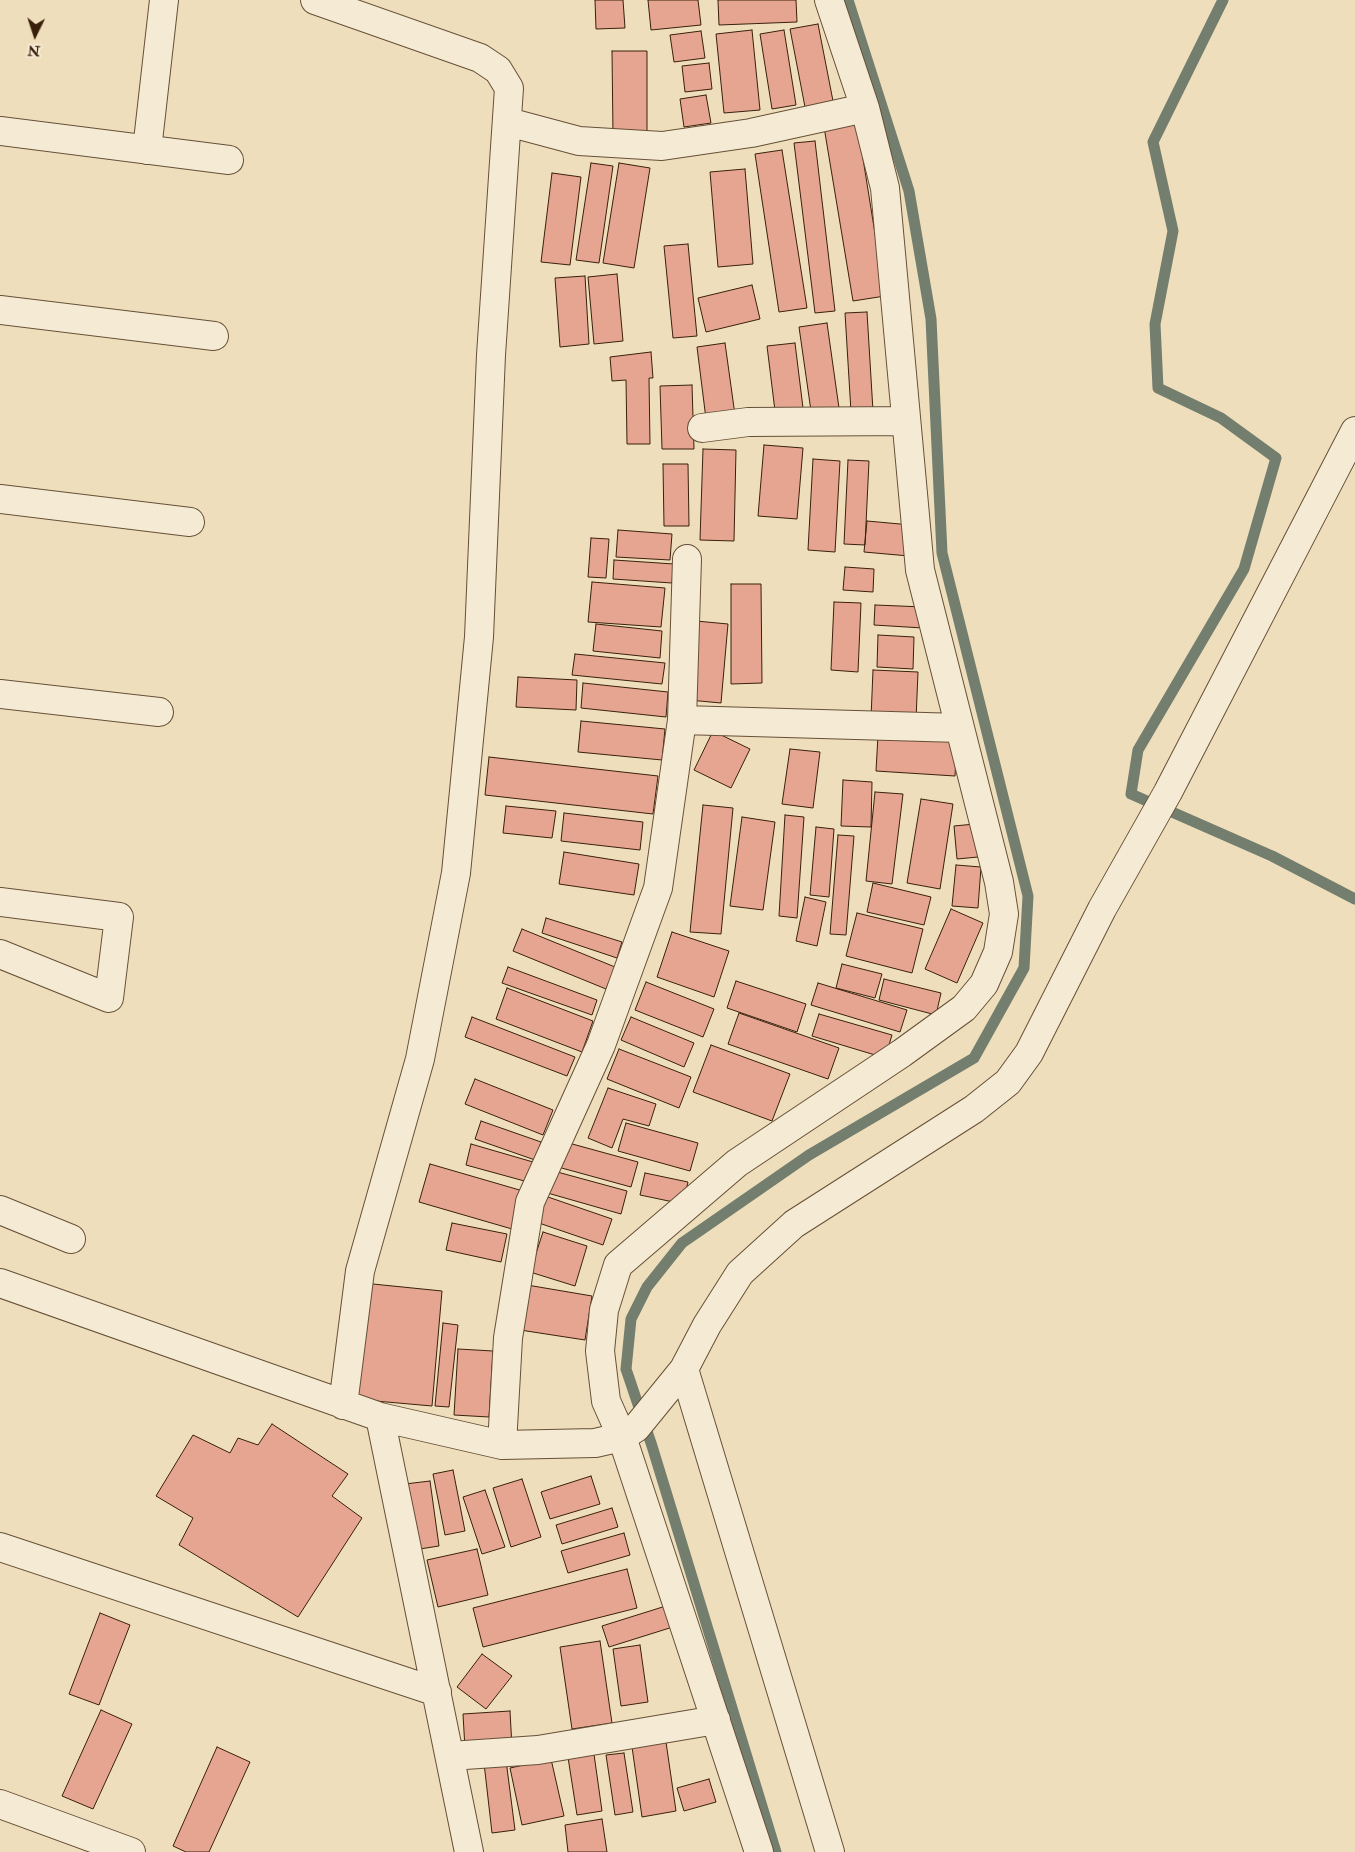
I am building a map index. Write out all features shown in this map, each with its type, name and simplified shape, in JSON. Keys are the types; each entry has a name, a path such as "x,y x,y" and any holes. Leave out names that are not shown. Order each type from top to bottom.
{"street":[{"path":"147,150 164,0"},
{"path":"315,0 480,58 498,70 510,88 491,355 480,637 456,873 420,1058 360,1271 343,1405"},
{"path":"759,1852 716,1720 629,1433 606,1401 600,1351 604,1310 618,1265 737,1163 902,1053 964,1008 984,984 998,952 1004,914 999,882 920,570 885,188 865,108 829,0"},
{"path":"508,122 579,141 662,146 751,133 865,108"},
{"path":"0,131 229,160"},
{"path":"0,310 214,336"},
{"path":"702,428 748,422 906,421"},
{"path":"2,1290 380,1417 502,1445 596,1442 629,1433 684,1369 707,1325 740,1273 794,1224 974,1109 1008,1082 1030,1053 1102,909 1168,792 1355,430"},
{"path":"0,499 190,522"},
{"path":"502,1445 508,1338 530,1202 601,1045 658,888 682,720 686,558"},
{"path":"0,694 159,712"},
{"path":"682,720 960,728"},
{"path":"0,902 119,917 109,998 0,954"},
{"path":"0,1210 71,1238"},
{"path":"684,1369 830,1852"},
{"path":"380,1417 470,1852"},
{"path":"0,1547 437,1692"},
{"path":"450,1756 538,1750 716,1720"},
{"path":"0,1804 131,1852"}],"building":[{"path":"595,0 623,0 625,28 596,29"},
{"path":"648,0 698,0 701,25 651,30"},
{"path":"718,0 796,0 797,22 719,25"},
{"path":"818,24 833,101 805,107 790,29"},
{"path":"752,30 760,110 724,113 716,34"},
{"path":"784,30 796,105 772,109 760,34"},
{"path":"701,31 705,58 674,62 670,35"},
{"path":"612,51 647,51 647,135 613,136"},
{"path":"709,63 712,89 685,92 682,66"},
{"path":"706,95 711,123 684,127 680,99"},
{"path":"856,115 885,296 853,301 823,121"},
{"path":"815,141 835,311 815,313 794,143"},
{"path":"782,150 807,308 779,312 755,154"},
{"path":"591,163 613,166 599,263 576,260"},
{"path":"619,163 650,168 634,268 603,263"},
{"path":"745,169 753,264 718,267 710,172"},
{"path":"552,173 581,177 570,265 541,262"},
{"path":"688,244 697,336 673,338 664,246"},
{"path":"617,274 623,341 594,344 588,277"},
{"path":"585,276 589,344 560,347 555,278"},
{"path":"752,285 760,319 706,332 698,298"},
{"path":"867,312 873,411 851,412 845,313"},
{"path":"827,323 839,408 811,411 799,327"},
{"path":"725,343 735,415 706,419 697,347"},
{"path":"795,343 804,416 776,419 767,346"},
{"path":"651,352 653,378 649,378 650,444 627,444 626,380 612,381 610,357"},
{"path":"692,385 694,449 662,449 660,386"},
{"path":"764,445 803,448 797,519 758,516"},
{"path":"703,449 736,450 734,541 700,540"},
{"path":"813,459 840,461 835,552 808,550"},
{"path":"848,460 869,461 865,545 844,544"},
{"path":"663,464 688,464 689,526 664,526"},
{"path":"867,521 911,525 909,556 864,552"},
{"path":"618,530 672,534 670,560 616,557"},
{"path":"591,538 609,539 606,578 588,577"},
{"path":"614,560 674,564 672,583 613,579"},
{"path":"845,567 874,569 873,592 843,590"},
{"path":"592,582 665,588 661,627 588,622"},
{"path":"731,584 761,584 762,683 731,684"},
{"path":"834,602 861,603 858,672 831,670"},
{"path":"875,605 924,607 923,628 874,625"},
{"path":"696,621 728,624 721,703 689,700"},
{"path":"596,624 662,631 660,658 593,651"},
{"path":"878,635 914,637 913,669 877,667"},
{"path":"575,654 665,663 662,684 572,675"},
{"path":"873,670 918,672 916,720 871,718"},
{"path":"518,677 577,680 576,710 516,707"},
{"path":"583,683 668,692 666,717 581,708"},
{"path":"581,721 665,729 662,760 578,752"},
{"path":"713,731 750,749 731,788 694,770"},
{"path":"878,735 957,739 955,776 876,771"},
{"path":"790,749 820,752 813,808 782,804"},
{"path":"489,757 658,776 653,814 485,795"},
{"path":"843,780 872,782 871,827 841,826"},
{"path":"875,792 903,794 892,884 866,881"},
{"path":"921,799 953,804 940,889 907,883"},
{"path":"703,805 733,808 721,934 690,932"},
{"path":"506,806 556,811 552,838 503,833"},
{"path":"564,813 643,822 640,850 561,841"},
{"path":"785,815 804,817 797,918 779,916"},
{"path":"742,817 775,822 763,910 730,906"},
{"path":"975,824 978,857 957,859 954,826"},
{"path":"816,827 834,829 829,897 810,895"},
{"path":"838,835 854,836 846,935 830,934"},
{"path":"564,852 639,864 634,895 559,884"},
{"path":"956,865 981,867 978,908 952,906"},
{"path":"873,883 931,897 924,925 867,912"},
{"path":"805,897 826,902 817,946 796,941"},
{"path":"951,909 983,923 957,983 925,969"},
{"path":"857,913 923,929 912,973 846,956"},
{"path":"546,918 622,942 617,958 542,933"},
{"path":"522,929 615,967 606,989 513,951"},
{"path":"672,932 729,951 714,997 657,977"},
{"path":"842,964 882,974 875,998 836,988"},
{"path":"508,967 597,1000 592,1015 502,983"},
{"path":"884,979 941,993 936,1015 879,1000"},
{"path":"736,981 806,1004 797,1032 727,1008"},
{"path":"646,982 714,1009 703,1037 635,1010"},
{"path":"818,983 907,1010 900,1032 811,1005"},
{"path":"507,988 593,1021 582,1052 496,1019"},
{"path":"739,1013 839,1048 828,1079 728,1044"},
{"path":"819,1014 892,1035 885,1058 812,1036"},
{"path":"472,1017 575,1057 567,1076 465,1037"},
{"path":"631,1017 694,1043 684,1067 621,1040"},
{"path":"711,1045 790,1074 772,1121 693,1092"},
{"path":"619,1049 691,1077 679,1108 607,1079"},
{"path":"475,1079 553,1110 543,1135 465,1104"},
{"path":"608,1088 656,1104 649,1126 623,1119 612,1148 588,1138"},
{"path":"481,1121 541,1142 535,1160 475,1139"},
{"path":"626,1123 698,1143 690,1171 618,1151"},
{"path":"565,1142 638,1162 631,1187 558,1167"},
{"path":"471,1144 533,1162 528,1182 466,1165"},
{"path":"430,1164 523,1191 512,1229 419,1202"},
{"path":"550,1170 627,1191 621,1214 544,1192"},
{"path":"645,1173 688,1182 683,1204 640,1195"},
{"path":"545,1196 612,1219 603,1245 536,1222"},
{"path":"452,1223 507,1234 501,1262 446,1250"},
{"path":"543,1232 587,1246 575,1286 530,1272"},
{"path":"363,1283 442,1291 432,1406 353,1399"},
{"path":"527,1285 592,1296 585,1340 520,1330"},
{"path":"443,1323 458,1325 449,1407 435,1406"},
{"path":"458,1349 493,1351 489,1417 454,1415"},
{"path":"272,1424 348,1474 332,1496 362,1518 298,1617 179,1545 193,1518 156,1496 193,1435 230,1453 238,1438 258,1445"},
{"path":"453,1470 465,1531 445,1535 433,1474"},
{"path":"591,1476 600,1504 550,1519 541,1492"},
{"path":"522,1479 541,1537 511,1547 493,1488"},
{"path":"430,1481 439,1546 413,1550 405,1484"},
{"path":"485,1490 505,1547 482,1554 463,1497"},
{"path":"612,1508 618,1527 562,1544 556,1525"},
{"path":"624,1533 630,1555 568,1573 561,1551"},
{"path":"477,1549 488,1595 438,1607 427,1560"},
{"path":"627,1569 637,1608 483,1647 473,1608"},
{"path":"669,1605 676,1626 609,1647 602,1626"},
{"path":"100,1613 130,1625 99,1705 69,1694"},
{"path":"600,1641 612,1723 572,1729 560,1647"},
{"path":"640,1645 648,1702 621,1706 613,1649"},
{"path":"482,1654 512,1676 486,1709 457,1687"},
{"path":"101,1710 132,1724 93,1809 62,1796"},
{"path":"510,1711 512,1747 465,1749 463,1714"},
{"path":"666,1742 676,1811 642,1817 632,1747"},
{"path":"217,1747 250,1762 209,1852 186,1852 173,1846"},
{"path":"593,1747 602,1811 577,1815 567,1751"},
{"path":"624,1753 633,1812 615,1815 606,1755"},
{"path":"551,1759 564,1816 522,1825 510,1768"},
{"path":"506,1760 515,1830 492,1833 484,1763"},
{"path":"709,1779 716,1802 684,1811 677,1788"},
{"path":"602,1819 607,1852 568,1852 565,1825"}],"waterway":[{"path":"776,1852 652,1446 626,1369 631,1319 647,1287 682,1243 809,1155 974,1058 1024,968 1028,896 942,553 931,319 909,191 848,0"},
{"path":"1223,0 1153,142 1173,231 1155,324 1158,388 1221,418 1276,458 1244,569 1138,750 1131,794 1272,856 1355,899"}]}
